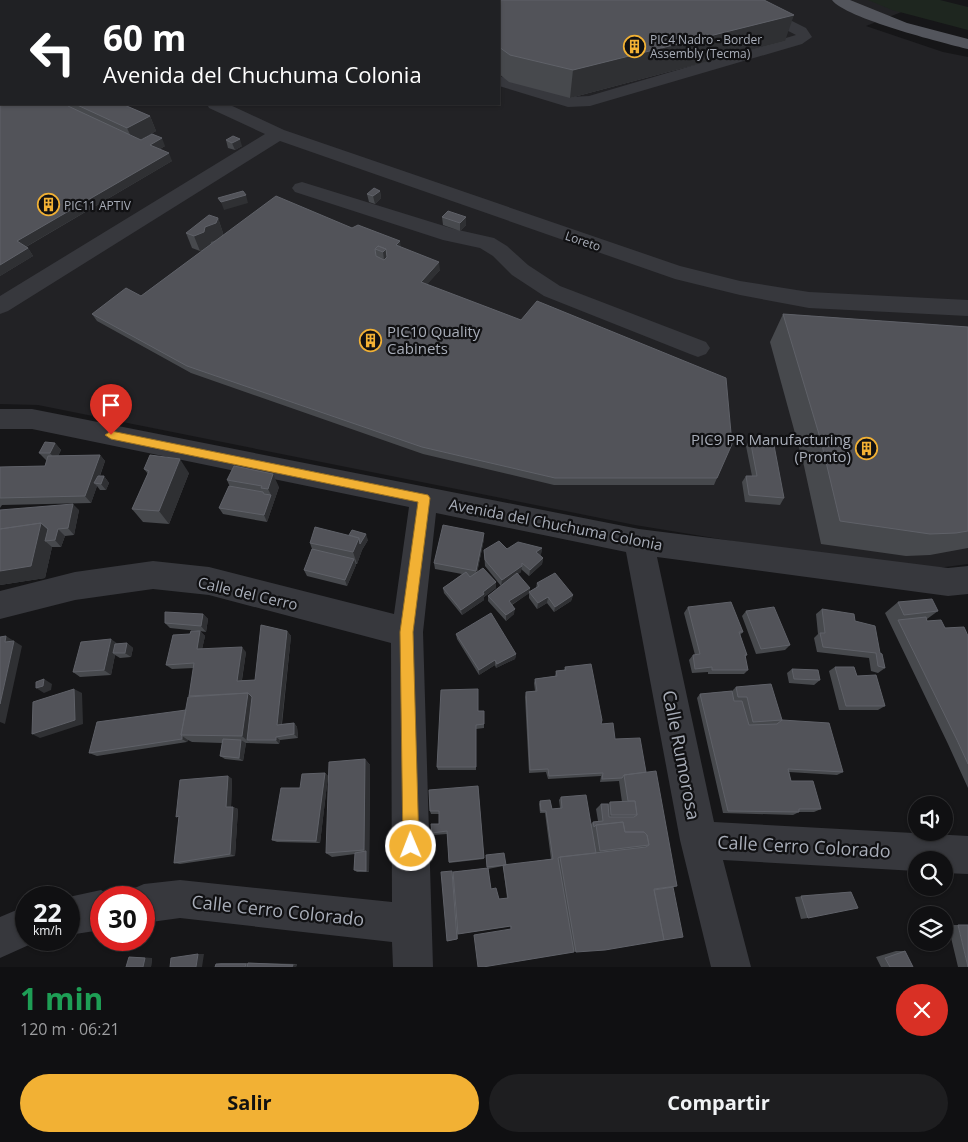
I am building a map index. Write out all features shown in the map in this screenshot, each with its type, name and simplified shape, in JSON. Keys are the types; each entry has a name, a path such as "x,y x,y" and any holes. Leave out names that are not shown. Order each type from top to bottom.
{"main road":[{"path":"839,0 878,18 968,44"}],"street":[{"path":"500,81 568,102 590,102 797,41 804,37 802,31 739,0"},
{"name":"Loreto","path":"217,105 278,134 674,272 740,288 809,300 968,308"},
{"path":"0,306 278,134"},
{"path":"302,188 450,235 487,243 500,251 520,270 552,291 698,348"},
{"path":"487,243 511,216"},
{"name":"Avenida del Chuchuma Colonia","path":"0,419 32,419 640,542 948,582 968,580"},
{"path":"413,967 407,632 424,498"},
{"name":"Calle Rumorosa","path":"640,542 699,840 731,967"},
{"name":"Calle del Cerro","path":"0,606 76,586 153,575 210,581 407,632"},
{"name":"Calle Cerro Colorado","path":"699,840 968,855"},
{"name":"Calle Cerro Colorado","path":"155,902 180,899 412,924"},
{"path":"0,938 15,931"}],"shaded area":[{"path":"500,0 932,0 866,26 943,52 968,57 968,564 915,571 635,525 38,405 0,404 0,105 500,105"},
{"path":"868,0 940,0 968,7 968,30 892,10"}],"building":[{"name":"PIC4 Nadro - Border Assembly (Tecma)","path":"500,0 764,0 794,15 573,70 510,55 500,48"},
{"name":"PIC11 APTIV","path":"0,105 67,105 141,140 152,134 162,138 150,145 169,153 17,241 28,248 0,265"},
{"path":"77,105 124,105 150,116 127,128"},
{"path":"233,136 240,139 232,143 226,140"},
{"path":"374,188 380,191 373,196 367,194"},
{"path":"243,191 246,195 221,202 218,198"},
{"name":"PIC10 Quality Cabinets","path":"276,196 352,228 358,225 400,241 396,245 439,262 421,282 521,320 537,301 726,378 732,444 717,478 555,478 422,447 187,366 92,314 126,288 141,296","holes":["378,246 386,249 387,257 384,260 376,256 375,249"]},
{"path":"448,211 466,217 460,223 442,217"},
{"path":"209,215 218,218 216,223 205,227 204,232 194,236 186,233"},
{"path":"378,246 386,249 383,252 375,249"},
{"name":"PIC9 PR Manufacturing (Pronto)","path":"783,314 968,327 968,531 930,534 840,521 821,441"},
{"path":"750,439 773,440 784,498 749,495 746,476 757,476"},
{"path":"45,442 55,443 50,453 39,453"},
{"path":"100,455 85,496 0,498 0,467 45,466 48,456"},
{"path":"150,455 180,459 159,511 132,509 149,471 144,469"},
{"path":"234,466 273,474 268,489 261,488 262,486 227,480"},
{"path":"98,476 104,476 101,484 94,483"},
{"path":"229,486 271,495 264,515 219,508"},
{"path":"73,504 68,528 58,529 55,540 45,541 48,529 41,523 0,529 0,510"},
{"path":"41,523 31,566 0,571 0,529"},
{"path":"443,525 484,533 476,571 434,563"},
{"path":"315,527 359,538 353,552 310,543"},
{"path":"352,530 366,534 360,544 359,538 349,535"},
{"path":"499,541 507,549 518,542 542,548 536,552 543,558 530,570 522,563 522,566 502,580 485,560 484,550"},
{"path":"312,549 354,559 345,580 304,570"},
{"path":"483,568 496,582 483,592 484,594 461,610 443,588 466,572 470,577"},
{"path":"517,573 530,588 509,601 515,609 506,615 488,596"},
{"path":"555,573 573,595 555,607 548,597 538,603 529,592 539,586 537,583"},
{"path":"932,599 938,611 904,615 898,602"},
{"path":"731,602 743,632 739,632 747,655 745,655 748,670 712,670 712,667 695,669 693,655 700,654 688,607"},
{"path":"774,607 790,645 761,649 746,611"},
{"path":"822,609 854,614 855,621 875,626 885,668 878,666 876,653 823,647 820,633 825,633"},
{"path":"165,612 203,614 201,626 165,623"},
{"path":"491,613 516,654 497,664 495,660 479,670 456,634"},
{"path":"926,617 927,621 941,620 945,628 964,627 968,636 968,764 898,620"},
{"path":"261,625 287,631 277,725 294,723 294,734 276,737 276,740 247,740 252,697 248,693 189,696 194,663 166,665 173,635 190,634 191,631 200,631 197,649 242,647 237,681 255,680"},
{"path":"6,636 5,642 14,641 0,704 0,637"},
{"path":"111,639 104,670 73,672 81,642"},
{"path":"127,643 125,653 113,653 115,644"},
{"path":"591,664 602,720 601,724 613,723 615,739 640,738 646,772 624,775 622,778 602,779 603,773 549,776 548,769 530,770 526,692 537,691 535,679 557,676 556,671 566,670 565,667"},
{"path":"835,667 854,667 857,676 876,675 885,706 846,706"},
{"path":"792,669 818,670 820,680 794,679"},
{"path":"44,679 43,686 36,688 36,682"},
{"path":"771,684 782,720 753,722 747,697 738,697 736,687"},
{"path":"74,689 75,720 32,734 33,702"},
{"path":"478,689 478,711 484,711 484,724 476,725 476,767 437,767 441,690"},
{"path":"732,691 734,701 742,701 749,725 777,724 782,720 829,723 843,772 788,769 791,781 813,781 821,809 799,809 799,812 728,811 700,694"},
{"path":"248,693 242,736 181,735 188,697"},
{"path":"186,710 181,735 182,739 89,753 97,722"},
{"path":"223,739 241,740 239,758 220,756"},
{"path":"365,759 364,850 326,853 329,762"},
{"path":"656,771 677,886 654,889 664,940 605,950 576,952 560,857 646,847 649,845 647,835 644,832 625,832 623,822 596,825 594,827 593,822 603,821 601,804 608,804 609,817 634,817 637,815 635,801 628,801 624,775"},
{"path":"325,773 316,841 272,840 281,788 300,788 302,774"},
{"path":"228,776 226,807 233,807 230,854 174,863 179,816 176,817 180,780"},
{"path":"478,786 484,858 449,862 447,831 432,833 431,824 439,824 439,811 430,811 429,790"},
{"path":"586,795 596,853 558,858 574,952 478,967 474,935 511,929 511,926 458,934 453,872 488,868 491,889 496,888 499,899 508,898 503,865 553,859 546,811 541,811 540,801 550,800 552,809 562,808 561,797"},
{"path":"635,801 637,815 611,815 610,802"},
{"path":"623,822 625,832 644,832 647,835 649,845 600,851 596,825"},
{"path":"366,851 366,871 354,870 355,853"},
{"path":"504,853 506,865 487,867 486,855"},
{"path":"452,871 457,939 447,941 441,872"},
{"path":"673,887 683,937 664,940 654,890"},
{"path":"851,892 858,908 808,918 801,896"},
{"path":"958,925 968,925 968,967"},
{"path":"905,951 913,967 890,967 885,958"},
{"path":"198,954 196,967 170,967 171,958"},
{"path":"129,957 145,958 143,967 126,967"},
{"path":"248,963 293,965 292,967 247,967"},
{"path":"216,964 246,964 245,967 215,967"}],"place":[{"name":"PIC4 Nadro - Border Assembly (Tecma)","path":"634,46"},
{"name":"PIC11 APTIV","path":"48,205"},
{"name":"PIC10 Quality Cabinets","path":"371,340"},
{"name":"PIC9 PR Manufacturing (Pronto)","path":"867,448"}],"route":[{"path":"111,435 424,498 407,632 411,846"}]}
